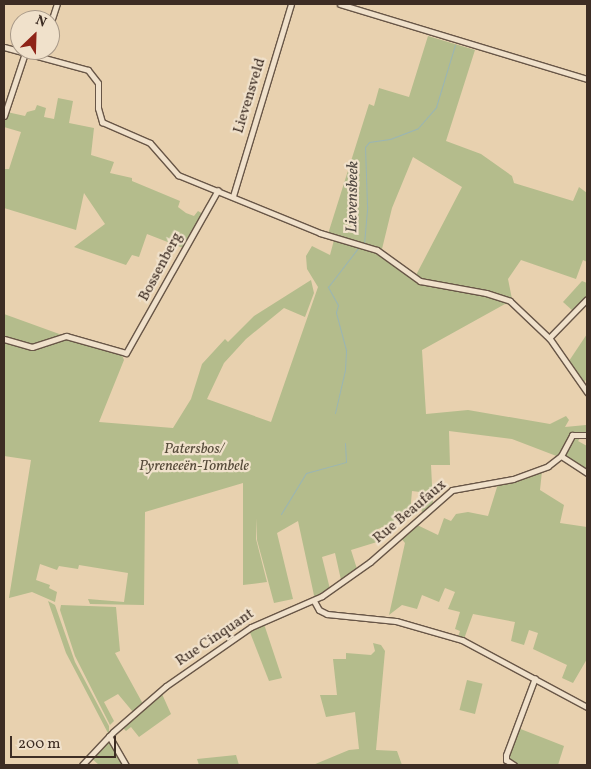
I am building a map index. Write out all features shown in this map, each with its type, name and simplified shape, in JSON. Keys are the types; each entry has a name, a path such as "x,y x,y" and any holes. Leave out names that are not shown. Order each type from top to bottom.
{"street":[{"name":"Lievensveld","path":"233,196 291,4"},
{"path":"340,4 587,79"},
{"path":"4,116 22,60"},
{"path":"51,60 88,70 98,83 98,108 102,122 150,143 178,175 320,233 381,252 420,281 506,300 527,315 549,338 587,392"},
{"name":"Bossenberg","path":"4,339 32,347 66,336 125,353 135,341 218,190"},
{"path":"549,338 587,299"},
{"path":"587,435 576,433 569,440 562,455 587,473"},
{"name":"Rue Beaufaux","path":"314,600 370,562 452,490 518,478 548,466 562,455"},
{"path":"314,600 319,610 327,614 396,621 462,640 587,707"},
{"name":"Rue Cinquant","path":"82,765 109,736 166,686 251,627 279,613 314,600"},
{"path":"514,765 506,760 506,755 535,678"},
{"path":"109,736 126,765"}],"green space":[{"path":"428,36 475,50 446,141 481,154 512,176 514,183 573,201 579,187 587,193 587,262 583,260 576,279 521,260 508,279 512,299 415,277 462,187 413,157 392,208 382,249 328,234 369,104 374,106 379,88 409,97"},
{"path":"58,98 73,101 69,123 94,128 91,155 114,162 110,173 132,178 132,181 180,201 178,207 186,213 194,216 198,211 203,214 183,248 147,234 139,257 132,255 126,265 74,247 105,224 84,193 76,230 4,208 4,169 9,169 21,132 4,127 4,119 7,112 25,116 27,112 35,110 37,105 46,108 44,117 54,119"},
{"name":"Patersbos/ Pyreneeën-Tombele","path":"334,240 369,248 391,260 409,277 424,285 489,295 512,305 505,304 422,350 426,414 468,410 550,424 566,416 569,420 565,427 586,425 587,433 573,432 559,457 512,439 449,431 450,465 431,465 433,504 422,514 420,492 412,491 410,514 374,531 377,542 351,550 357,569 341,580 335,553 322,557 330,589 315,600 298,521 277,533 293,599 274,603 257,540 256,518 256,539 267,582 243,585 243,483 145,512 144,605 90,604 88,599 124,602 128,573 79,565 78,569 59,566 57,570 40,564 36,580 50,585 49,588 57,592 55,602 32,592 9,598 31,460 4,456 4,341 27,349 66,338 122,355 124,360 99,422 173,428 191,399 202,364 225,339 228,342 254,316 311,280 314,293 305,317 284,308 246,339 224,363 207,399 271,422 318,287 307,269 306,256 312,246 330,255"},
{"path":"582,281 587,283 587,297 573,311 563,302"},
{"path":"4,314 62,335 33,345 4,337"},
{"path":"587,334 587,378 584,383 569,361"},
{"path":"574,436 582,436 578,441 587,446 587,469 563,455"},
{"path":"542,471 540,490 564,505 560,523 587,527 587,659 573,683 562,678 567,665 533,649 538,633 529,630 524,645 511,641 515,622 473,614 464,639 458,637 460,631 455,629 460,612 448,609 455,592 445,588 439,602 422,595 417,609 402,605 389,615 405,543 400,537 415,524 438,535 444,518 451,521 456,514 468,512 488,516 498,484"},
{"path":"48,601 55,605 75,662 109,726 109,735 66,653"},
{"path":"61,605 116,607 120,651 115,653 143,704 133,712 118,694 104,702 114,721 110,725 75,656 60,610"},
{"path":"263,621 282,678 269,681 249,630"},
{"path":"373,643 381,645 385,651 376,750 397,751 402,765 313,765 349,750 359,749 355,712 326,717 320,695 337,695 333,659 346,659 346,653 371,655 375,651"},
{"path":"467,680 483,684 475,714 460,710"},
{"path":"162,694 171,714 139,737 131,727 126,731 121,726"},
{"path":"518,728 564,746 558,765 516,765 509,762 507,755"},
{"path":"110,740 125,765 99,765 91,758"},
{"path":"236,755 239,765 199,765 197,759"}],"waterway":[{"name":"Lievensbeek","path":"364,244 367,206 365,147 369,142 390,139 418,128 436,107 455,45"},
{"name":"Lievensbeek","path":"335,413 345,370 346,350 336,312 338,305 328,287 358,248 365,248"},
{"name":"Lievensbeek","path":"281,514 306,473 346,462 345,443"}]}
